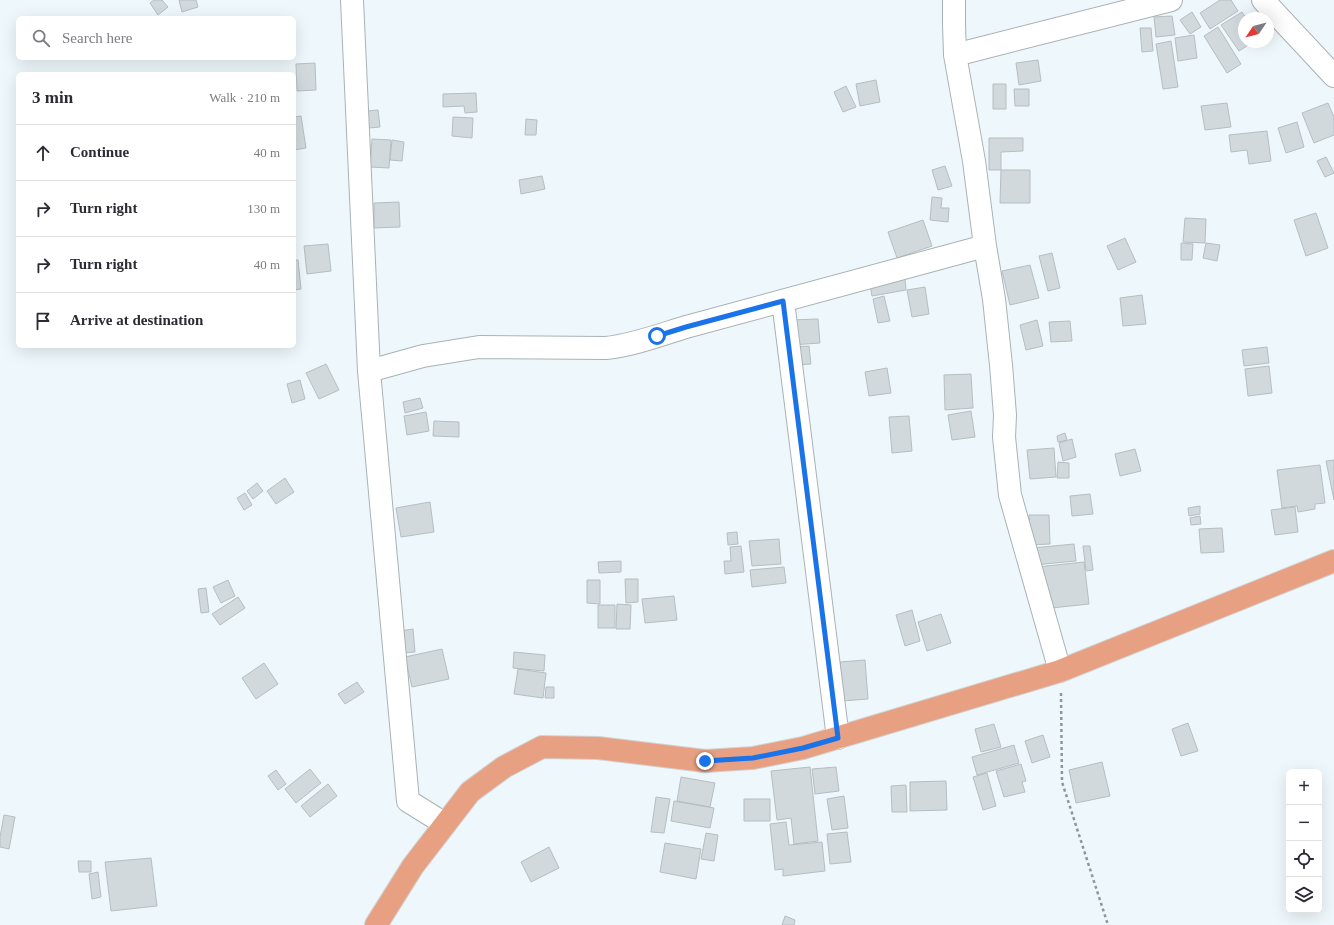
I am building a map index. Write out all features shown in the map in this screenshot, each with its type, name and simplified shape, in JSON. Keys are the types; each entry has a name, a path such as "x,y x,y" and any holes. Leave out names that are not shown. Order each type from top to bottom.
{"main road":[{"path":"376,925 413,866 470,792 504,768 542,747 598,748 705,761 753,758 803,748 1060,671 1334,561"}],"street":[{"path":"352,0 369,371 408,801 446,824"},
{"path":"954,0 955,55 974,161 985,246 994,299 1001,365 1005,416 1004,437 1010,495 1060,671"},
{"path":"955,55 1171,0"},
{"path":"1263,0 1334,76"},
{"path":"369,371 423,356 479,346 616,347 985,246"},
{"path":"783,301 838,738"}],"path":[{"path":"1060,671 1062,782 1108,925"}],"building":[{"path":"154,0 162,0 168,7 158,15 150,3"},
{"path":"179,0 196,0 198,7 182,12"},
{"path":"1220,0 1231,0 1238,11 1210,29 1200,13"},
{"path":"1192,12 1201,27 1190,34 1180,20"},
{"path":"1238,14 1238,48 1244,48 1239,51 1221,25"},
{"path":"1172,16 1175,35 1156,37 1154,17"},
{"path":"1218,27 1241,64 1227,73 1204,36"},
{"path":"1140,28 1151,28 1153,51 1142,52"},
{"path":"1194,35 1197,58 1178,61 1175,38"},
{"path":"1171,41 1178,87 1163,89 1156,44"},
{"path":"1038,60 1041,81 1019,85 1016,63"},
{"path":"315,63 316,90 297,91 296,64"},
{"path":"876,80 880,102 860,106 856,84"},
{"path":"993,84 1006,84 1006,109 993,109"},
{"path":"846,86 856,107 843,112 834,92"},
{"path":"1014,89 1029,89 1029,106 1015,106"},
{"path":"476,93 477,112 465,113 464,106 443,107 443,94"},
{"path":"1227,103 1231,127 1205,130 1201,106"},
{"path":"1328,103 1334,117 1334,135 1314,143 1302,113"},
{"path":"378,110 380,127 369,128 367,111"},
{"path":"301,116 306,148 296,150 296,117"},
{"path":"453,117 473,118 472,138 452,136"},
{"path":"526,119 537,120 536,135 525,135"},
{"path":"1297,122 1304,147 1286,153 1278,128"},
{"path":"1267,131 1271,161 1249,164 1247,150 1231,152 1229,135"},
{"path":"989,138 1023,138 1023,151 1001,152 1001,170 989,170"},
{"path":"372,139 391,140 389,168 370,167"},
{"path":"392,140 404,142 402,161 390,160"},
{"path":"1326,157 1334,173 1325,177 1317,161"},
{"path":"945,166 952,186 938,190 932,170"},
{"path":"1001,170 1030,170 1030,203 1000,203"},
{"path":"542,176 545,189 521,194 519,180"},
{"path":"932,197 942,198 941,208 949,208 948,222 930,220"},
{"path":"399,202 400,227 374,228 374,203"},
{"path":"1316,213 1328,248 1306,256 1294,220"},
{"path":"1185,218 1206,219 1205,243 1183,242"},
{"path":"923,220 932,246 897,258 888,232"},
{"path":"1125,238 1136,262 1118,270 1107,246"},
{"path":"1181,243 1193,244 1192,260 1181,260"},
{"path":"1206,243 1220,245 1217,261 1203,258"},
{"path":"328,244 331,271 307,274 304,246"},
{"path":"1052,253 1060,288 1048,291 1039,256"},
{"path":"296,260 298,260 301,289 296,290"},
{"path":"1030,265 1039,298 1010,305 1002,271"},
{"path":"905,279 906,290 872,296 870,285"},
{"path":"925,287 929,314 912,317 907,290"},
{"path":"1142,295 1146,324 1123,326 1120,298"},
{"path":"884,296 890,321 878,323 873,299"},
{"path":"818,319 820,343 791,345 789,320"},
{"path":"1037,320 1043,346 1026,350 1020,325"},
{"path":"1070,321 1072,341 1051,342 1049,322"},
{"path":"809,346 811,364 795,365 793,347"},
{"path":"1267,347 1269,363 1244,366 1242,350"},
{"path":"326,364 339,390 319,399 306,373"},
{"path":"1269,366 1272,393 1248,396 1245,369"},
{"path":"887,368 891,393 869,396 865,372"},
{"path":"971,374 973,408 945,410 944,375"},
{"path":"300,380 305,399 292,403 287,384"},
{"path":"420,398 423,408 405,413 403,402"},
{"path":"971,411 975,437 952,440 948,415"},
{"path":"426,412 429,431 407,435 404,416"},
{"path":"909,416 912,451 892,453 889,417"},
{"path":"434,421 459,422 459,437 433,436"},
{"path":"1065,433 1067,440 1058,442 1057,436"},
{"path":"1072,439 1076,457 1063,461 1059,443"},
{"path":"1054,448 1056,477 1030,479 1027,450"},
{"path":"1135,449 1141,471 1120,476 1115,454"},
{"path":"1334,460 1334,500 1326,461"},
{"path":"1058,462 1069,463 1069,478 1057,478"},
{"path":"1320,465 1325,503 1315,504 1315,509 1298,512 1297,506 1282,508 1277,470"},
{"path":"285,478 294,492 276,504 267,491"},
{"path":"257,483 263,491 253,499 247,491"},
{"path":"245,493 252,505 244,510 237,498"},
{"path":"1090,494 1093,514 1072,516 1070,496"},
{"path":"430,502 434,532 401,537 396,508"},
{"path":"1200,506 1200,514 1189,516 1188,508"},
{"path":"1295,507 1298,532 1275,535 1271,510"},
{"path":"1029,515 1049,515 1050,544 1030,545"},
{"path":"1200,516 1201,524 1191,525 1190,518"},
{"path":"1222,528 1224,552 1201,553 1199,529"},
{"path":"737,532 738,544 728,545 727,533"},
{"path":"779,539 781,564 752,566 749,541"},
{"path":"1074,544 1076,561 1034,565 1032,548"},
{"path":"741,546 744,572 725,574 724,561 731,561 730,547"},
{"path":"1083,546 1090,546 1093,570 1086,571"},
{"path":"621,561 621,572 599,573 598,562"},
{"path":"1084,562 1089,604 1042,609 1037,567"},
{"path":"784,567 786,583 752,587 750,570"},
{"path":"625,579 638,579 638,602 626,603"},
{"path":"228,580 235,596 221,603 213,587"},
{"path":"587,580 600,580 600,604 587,603"},
{"path":"206,588 209,612 201,613 198,589"},
{"path":"674,596 677,620 645,623 642,599"},
{"path":"238,597 245,608 220,625 212,614"},
{"path":"617,604 631,605 630,629 616,629"},
{"path":"598,605 615,605 615,628 598,628"},
{"path":"912,610 920,641 905,646 896,615"},
{"path":"941,614 951,643 927,651 918,622"},
{"path":"413,629 415,652 402,653 400,631"},
{"path":"442,649 449,679 412,687 405,657"},
{"path":"514,652 545,655 544,671 513,668"},
{"path":"865,660 868,699 842,701 840,662"},
{"path":"264,663 278,684 256,699 242,678"},
{"path":"518,669 546,673 543,698 514,694"},
{"path":"357,682 364,692 345,704 338,694"},
{"path":"546,687 554,687 554,698 545,698"},
{"path":"1188,723 1198,751 1181,756 1172,729"},
{"path":"994,724 1001,747 981,752 975,729"},
{"path":"1043,735 1050,757 1032,763 1025,741"},
{"path":"1014,745 1019,763 977,775 972,757"},
{"path":"1102,762 1110,796 1076,803 1069,770"},
{"path":"1021,764 1026,781 1022,782 1025,792 1004,797 996,771"},
{"path":"810,767 818,841 794,844 791,818 777,820 771,771"},
{"path":"836,767 839,791 815,794 812,769"},
{"path":"310,769 321,783 296,803 285,789"},
{"path":"276,770 286,784 278,790 268,776"},
{"path":"987,773 996,806 983,810 973,777"},
{"path":"681,777 715,783 710,807 677,801"},
{"path":"946,781 947,810 910,811 910,782"},
{"path":"328,784 337,796 310,817 301,806"},
{"path":"906,785 907,812 892,812 891,786"},
{"path":"844,796 848,828 832,830 827,799"},
{"path":"656,797 670,799 664,833 651,832"},
{"path":"744,799 770,799 770,821 744,821"},
{"path":"674,801 714,808 710,828 671,821"},
{"path":"4,815 15,817 9,849 0,847 0,837"},
{"path":"786,822 789,845 822,842 825,871 783,876 783,869 775,870 770,824"},
{"path":"847,832 851,862 830,864 827,834"},
{"path":"706,833 718,835 714,861 701,859"},
{"path":"665,843 701,849 696,879 660,872"},
{"path":"549,847 559,868 531,882 521,862"},
{"path":"151,858 157,906 111,911 105,862"},
{"path":"78,861 91,861 91,872 79,872"},
{"path":"98,872 101,897 92,899 89,874"},
{"path":"785,916 795,920 794,925 782,925"}],"route":[{"path":"657,336 783,301 838,738 803,748 753,758 705,761"}]}
